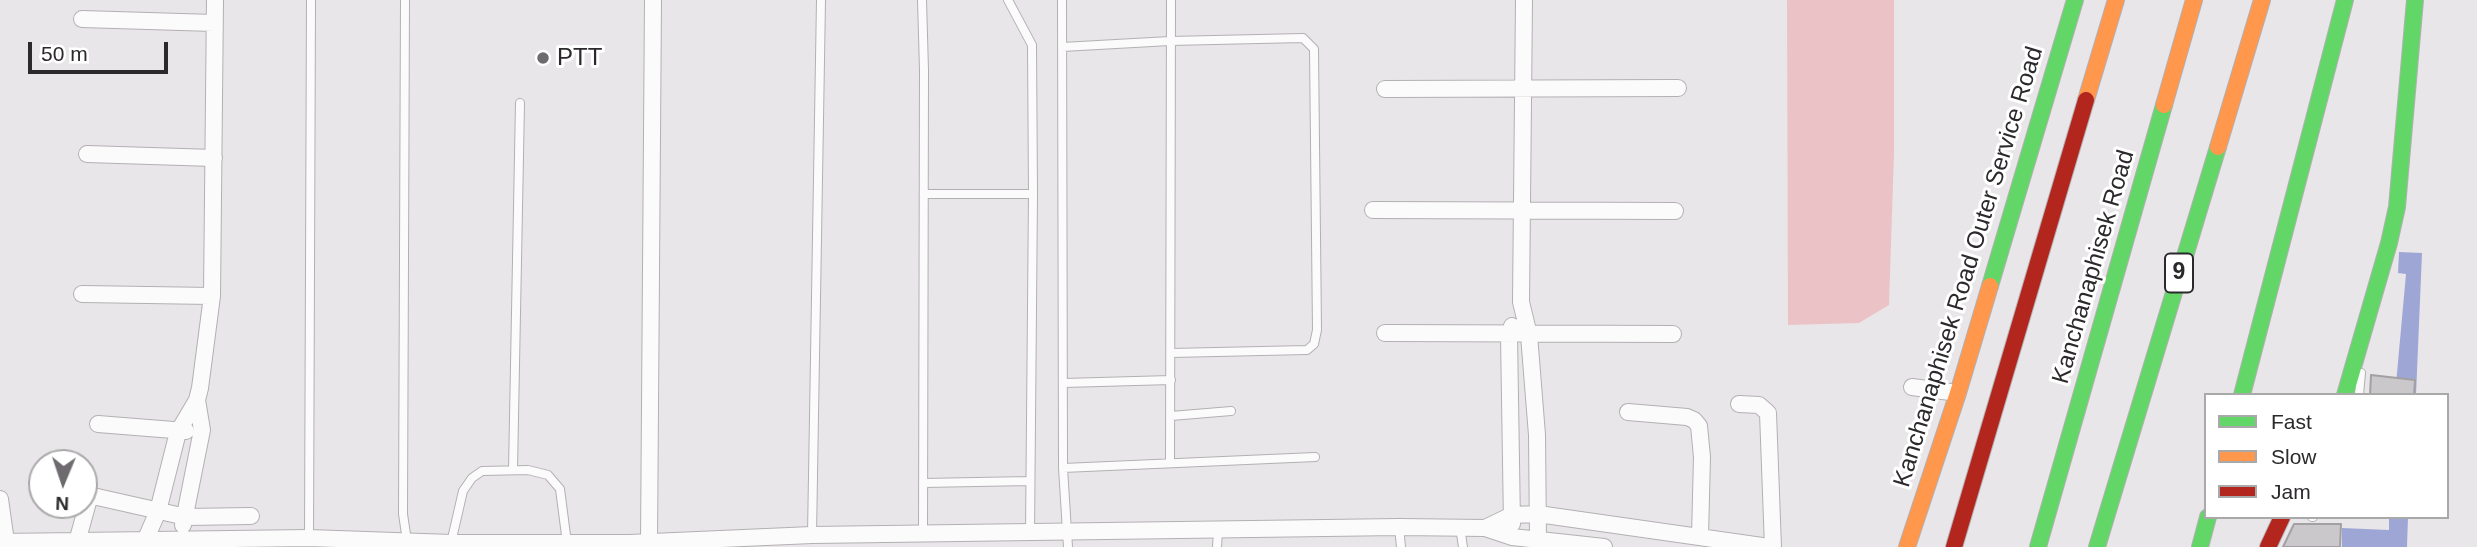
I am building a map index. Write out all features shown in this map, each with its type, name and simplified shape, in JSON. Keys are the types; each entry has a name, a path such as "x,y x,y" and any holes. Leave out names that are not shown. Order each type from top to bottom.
{"main road":[{"name":"Kanchanaphisek Road Outer Service Road","path":"1908,547 1958,393 2075,0"},
{"path":"1954,547 2116,0"},
{"name":"Kanchanaphisek Road","path":"2038,547 2194,0"},
{"name":"9","path":"2097,547 2262,0"},
{"path":"2243,393 2345,0"},
{"path":"2345,393 2355,365 2397,207 2415,0"},
{"path":"2200,547 2207,519"},
{"path":"2268,547 2281,519"}],"street":[{"path":"178,540 186,517 202,430 197,400 212,296 215,0"},
{"path":"649,542 653,0"},
{"path":"1524,0 1521,302 1529,335 1537,435 1538,514 1547,542"},
{"path":"82,19 214,23"},
{"path":"1385,89 1678,88"},
{"path":"88,154 214,158"},
{"path":"1373,209 1675,211"},
{"path":"82,294 212,296"},
{"path":"1512,537 1509,335 1521,302"},
{"path":"1384,333 1673,334"},
{"path":"1912,387 1958,393"},
{"path":"145,541 158,511 178,432 197,400"},
{"path":"1485,528 1512,515 1538,514 1771,547 1768,413 1759,405 1738,404"},
{"path":"1628,412 1687,418 1694,420 1699,426 1702,457 1700,536"},
{"path":"98,425 178,432 202,430"},
{"path":"1512,436 1537,435"},
{"path":"98,497 186,517 251,516"},
{"path":"0,499 3,542 102,544 178,540 265,543 309,538 357,544 407,541 629,545 812,535 923,534 1068,540 1218,530 1460,527 1485,528 1512,537 1547,542 1604,547"},
{"path":"77,542 82,519"},
{"path":"1237,530 1237,547"}],"lane":[{"path":"309,538 311,0"},
{"path":"405,0 403,514 407,541"},
{"path":"812,535 821,0"},
{"path":"922,0 925,194 923,534"},
{"path":"1008,0 1032,46 1034,194 1030,540"},
{"path":"1062,0 1063,468 1068,540"},
{"path":"1170,462 1171,0"},
{"path":"1062,47 1303,38 1314,49 1317,330 1314,344 1307,350 1171,353"},
{"path":"513,470 520,103"},
{"path":"925,194 1034,194"},
{"path":"2355,365 2361,371 2360,393"},
{"path":"1064,383 1171,380"},
{"path":"1171,416 1231,411"},
{"path":"1063,468 1315,457"},
{"path":"461,544 463,491 472,478 482,471 513,470 528,470 548,475 560,489 567,543"},
{"path":"923,483 1030,481"},
{"path":"1399,527 1401,547"},
{"path":"1460,527 1463,547"},
{"path":"1217,547 1218,530"}],"shaded area":[{"path":"1787,0 1894,0 1894,153 1889,305 1859,323 1788,325"}],"water":[{"path":"2399,252 2422,253 2416,393 2395,393 2406,274 2398,273"},
{"path":"2389,519 2408,519 2407,547 2342,547 2342,528 2389,530"}],"building":[{"path":"2371,375 2415,380 2414,393 2370,393"},
{"path":"2294,524 2341,524 2340,547 2283,547"}],"traffic: fast":[{"path":"1990,286 2075,0"},
{"path":"2243,393 2345,0"},
{"path":"2346,393 2397,207 2415,0"},
{"path":"2038,547 2164,105"},
{"path":"2097,547 2218,147"},
{"path":"2200,547 2207,519"}],"traffic: slow":[{"path":"2086,100 2116,0"},
{"path":"2164,105 2194,0"},
{"path":"2218,147 2262,0"},
{"path":"1907,547 1990,286"}],"traffic: jam":[{"path":"1954,547 2086,100"},
{"path":"2268,547 2281,519"}],"place":[{"name":"PTT","path":"543,58"}]}
